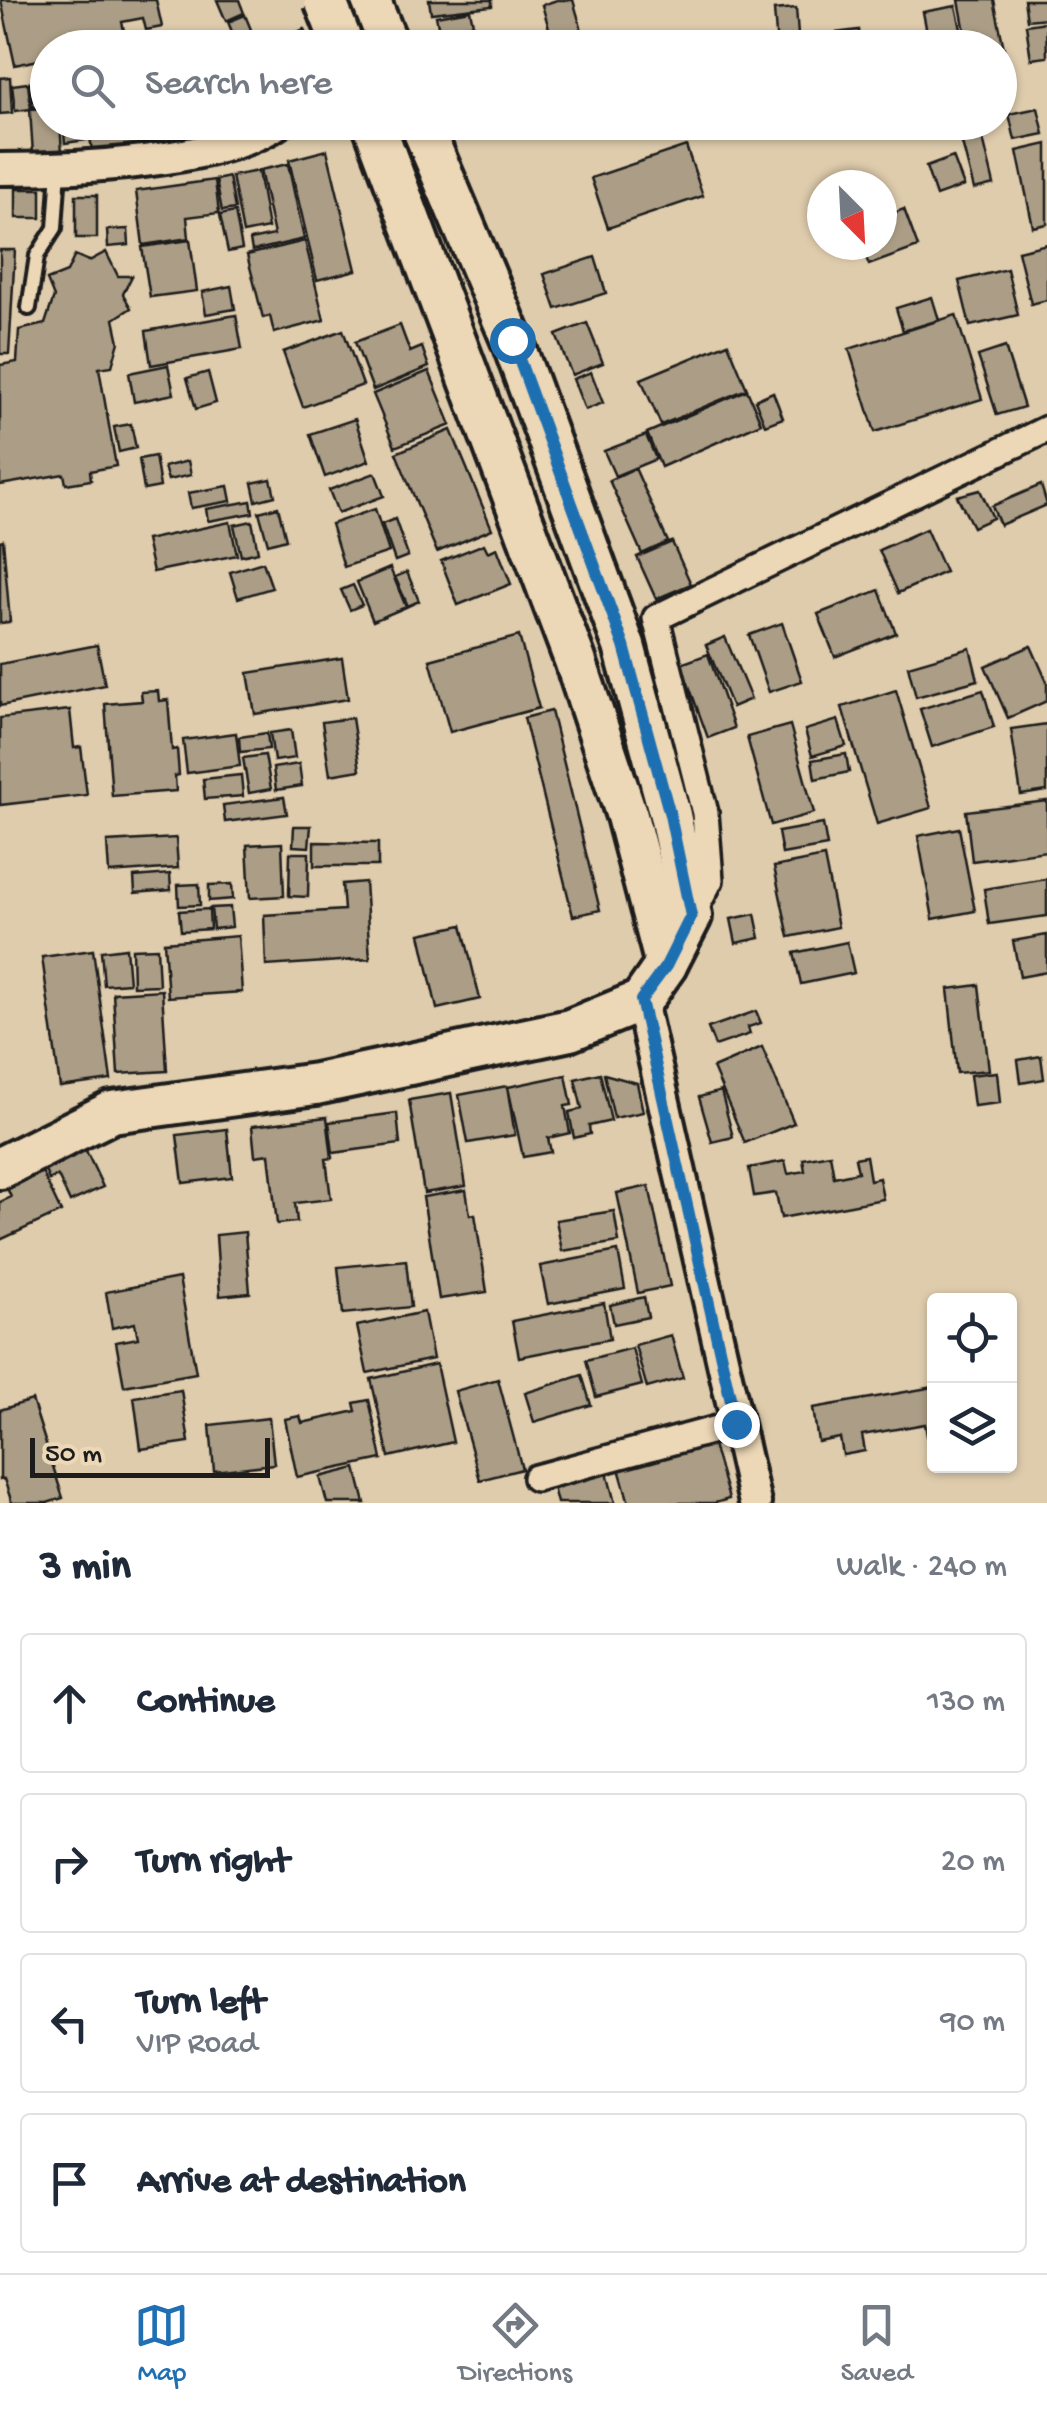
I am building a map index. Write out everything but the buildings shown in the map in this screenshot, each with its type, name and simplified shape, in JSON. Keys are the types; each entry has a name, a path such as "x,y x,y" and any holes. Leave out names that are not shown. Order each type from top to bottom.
{"main road":[{"path":"325,0 337,30"},
{"path":"369,0 382,30"},
{"path":"379,140 575,660 627,816 666,966"},
{"path":"0,1168 112,1112 316,1084 570,1030 641,1000 666,966 691,916 670,815 624,646 512,340 428,140"}],"street":[{"path":"342,30 359,0"},
{"path":"0,169 59,169 215,150 243,140"},
{"path":"691,916 710,880 706,814 656,618 1047,428"},
{"path":"641,1000 755,1503"},
{"path":"536,1478 736,1424"}],"lane":[{"path":"30,308 38,256 55,228 59,169"}],"route":[{"path":"512,340 624,646 670,815 691,916 666,966 641,1000 736,1424"}]}
